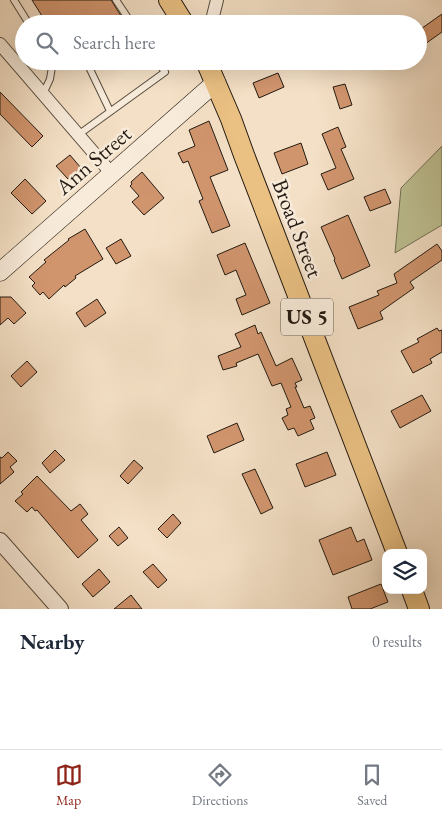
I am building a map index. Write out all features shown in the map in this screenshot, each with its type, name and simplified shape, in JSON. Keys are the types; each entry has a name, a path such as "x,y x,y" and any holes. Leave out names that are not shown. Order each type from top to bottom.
{"main road":[{"path":"169,0 178,15"},
{"name":"Broad Street","path":"210,70 231,119 395,549"},
{"name":"Ann Street","path":"0,272 216,82"},
{"path":"413,594 419,609"}],"street":[{"path":"213,15 217,0"},
{"path":"0,44 15,61"},
{"path":"22,70 112,174"},
{"path":"0,541 60,609"}],"lane":[{"path":"14,0 23,15"},
{"path":"116,0 126,15"},
{"path":"43,94 50,79 52,70"},
{"path":"90,70 110,111"},
{"path":"78,135 165,72 164,70"}],"green space":[{"path":"442,146 442,225 395,253 401,188"}],"building":[{"path":"32,0 111,0 120,15 41,15"},
{"path":"442,14 442,32 427,43 427,25"},
{"path":"278,73 284,87 259,98 253,83"},
{"path":"345,84 352,105 340,109 333,87"},
{"path":"0,92 43,136 32,147 0,114"},
{"path":"209,121 228,170 210,177 230,226 212,233 199,201 203,199 188,161 183,163 178,153 195,146 189,130"},
{"path":"338,127 346,147 341,149 354,179 328,190 321,174 336,168 322,134"},
{"path":"301,143 308,164 282,174 274,153"},
{"path":"70,155 81,168 68,179 56,166"},
{"path":"142,172 164,198 144,215 132,202 139,196 130,186 131,182"},
{"path":"25,179 46,201 32,214 11,193"},
{"path":"385,189 391,203 370,211 364,197"},
{"path":"348,215 370,266 342,279 321,227"},
{"path":"85,229 103,259 75,276 76,278 65,287 64,285 49,299 43,292 40,295 32,286 35,283 29,277 46,262 44,260 68,239"},
{"path":"121,239 131,256 116,264 106,248"},
{"path":"245,243 270,303 242,315 236,299 246,295 236,270 225,275 217,255"},
{"path":"437,244 442,251 442,260 410,282 414,288 380,312 383,319 358,329 349,307 379,295 377,291 397,283 394,274"},
{"path":"0,297 11,297 26,313 14,324 8,318 0,325"},
{"path":"97,299 106,313 85,327 76,313"},
{"path":"255,325 258,334 261,332 276,366 292,358 302,380 295,383 297,387 295,387 304,408 310,406 315,418 310,420 314,429 298,436 294,428 288,430 282,418 288,415 286,409 291,407 281,383 272,386 258,354 236,363 237,366 223,370 218,356 241,347 235,334"},
{"path":"437,328 439,331 442,330 442,352 430,359 432,363 413,373 401,351 419,342 417,339"},
{"path":"27,361 37,372 21,387 11,376"},
{"path":"422,395 431,411 400,428 391,411"},
{"path":"237,423 244,440 214,453 207,436"},
{"path":"55,450 65,460 50,473 42,463"},
{"path":"8,452 17,461 10,467 14,472 0,484 0,457 2,458"},
{"path":"327,452 336,475 305,487 296,464"},
{"path":"134,460 143,468 128,484 120,476"},
{"path":"255,469 273,508 261,514 242,474"},
{"path":"37,476 71,511 80,504 88,514 81,520 98,540 78,558 37,510 35,511 32,507 27,512 15,501"},
{"path":"173,514 181,523 167,538 158,529"},
{"path":"119,527 128,538 118,546 109,536"},
{"path":"351,527 357,542 364,539 372,560 333,575 319,540"},
{"path":"153,564 167,580 158,588 143,572"},
{"path":"99,569 110,582 93,597 82,584"},
{"path":"381,584 382,594 385,594 388,602 370,609 352,609 348,597"},
{"path":"131,595 142,609 114,609"}]}
